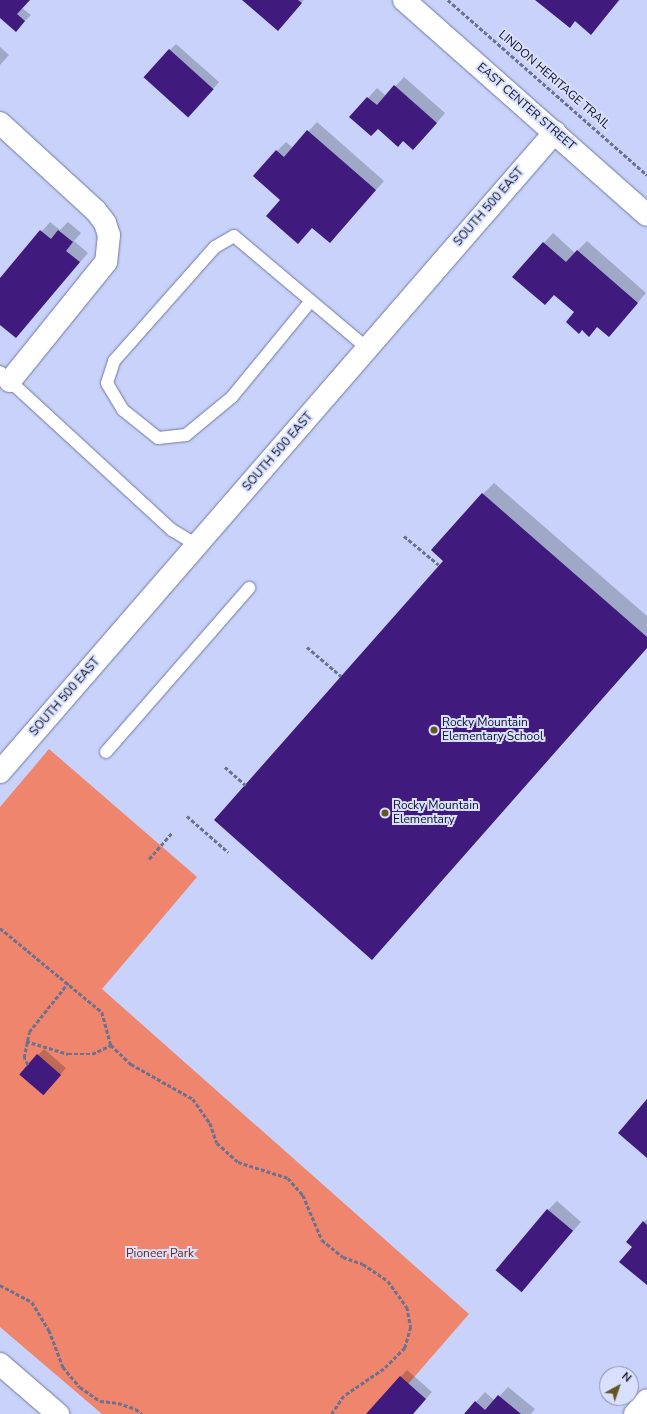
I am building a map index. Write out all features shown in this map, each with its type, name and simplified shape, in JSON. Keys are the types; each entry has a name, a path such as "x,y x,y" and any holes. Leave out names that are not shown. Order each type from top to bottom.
{"street":[{"name":"EAST CENTER STREET","path":"404,0 647,215"},
{"path":"0,123 96,211 105,223 109,235 106,262 5,377"},
{"name":"SOUTH 500 EAST","path":"0,772 555,132"},
{"path":"0,1364 58,1414"},
{"path":"634,1414 647,1400"}],"lane":[{"path":"310,302 232,397 186,435 158,438 123,410 107,383 114,361 215,247 234,236 310,302 368,349"},
{"path":"5,377 172,530 197,545"},
{"path":"106,752 249,588"}],"path":[{"name":"LINDON HERITAGE TRAIL","path":"448,0 647,175"},
{"path":"404,536 439,566"},
{"path":"307,647 341,676"},
{"path":"225,767 246,785"},
{"path":"187,816 228,852"},
{"path":"149,858 172,833"},
{"path":"0,928 102,1012 111,1045 131,1064 193,1099 210,1123 217,1143 238,1162 288,1178 303,1195 322,1240 343,1258 363,1264 388,1281 407,1307 411,1327 405,1348 384,1368 344,1396 332,1414"},
{"path":"28,1065 24,1058 26,1041 29,1032 68,983"},
{"path":"26,1041 68,1054 92,1054 111,1045"},
{"path":"0,1285 32,1302 49,1330 63,1367 80,1387 100,1401 118,1403 136,1408 142,1414"}],"green space":[{"name":"Pioneer Park","path":"49,749 197,877 102,989 469,1314 382,1414 102,1414 0,1327 0,807"}],"building":[{"path":"0,0 30,0 17,14 25,21 16,32 0,18"},
{"path":"242,0 298,0 302,3 278,31"},
{"path":"535,0 619,0 591,35 575,21 570,28"},
{"path":"169,49 214,89 188,117 144,77"},
{"path":"394,85 437,123 413,150 403,141 398,147 378,129 371,136 349,117 367,97 377,105"},
{"path":"307,130 376,190 330,243 312,228 298,244 266,216 280,200 253,176 276,150 284,157"},
{"path":"40,230 51,239 58,230 73,242 66,251 80,262 16,338 0,325 0,278"},
{"path":"543,242 566,262 577,250 638,303 609,337 597,327 589,337 582,330 579,334 566,322 574,312 554,295 545,305 512,277"},
{"name":"Rocky Mountain Elementary School","path":"482,493 647,637 647,648 372,960 214,820 443,561 431,550"},
{"path":"37,1054 61,1075 43,1095 19,1074"},
{"path":"647,1099 647,1158 618,1133"},
{"path":"547,1209 573,1231 522,1292 496,1270"},
{"path":"643,1221 647,1225 647,1285 619,1262 632,1247 626,1242"},
{"path":"400,1376 426,1399 413,1414 366,1414"},
{"path":"498,1395 521,1414 464,1414 475,1401 485,1410"}],"place":[{"name":"Rocky Mountain Elementary School","path":"434,730"},
{"name":"Rocky Mountain Elementary","path":"385,813"}]}
